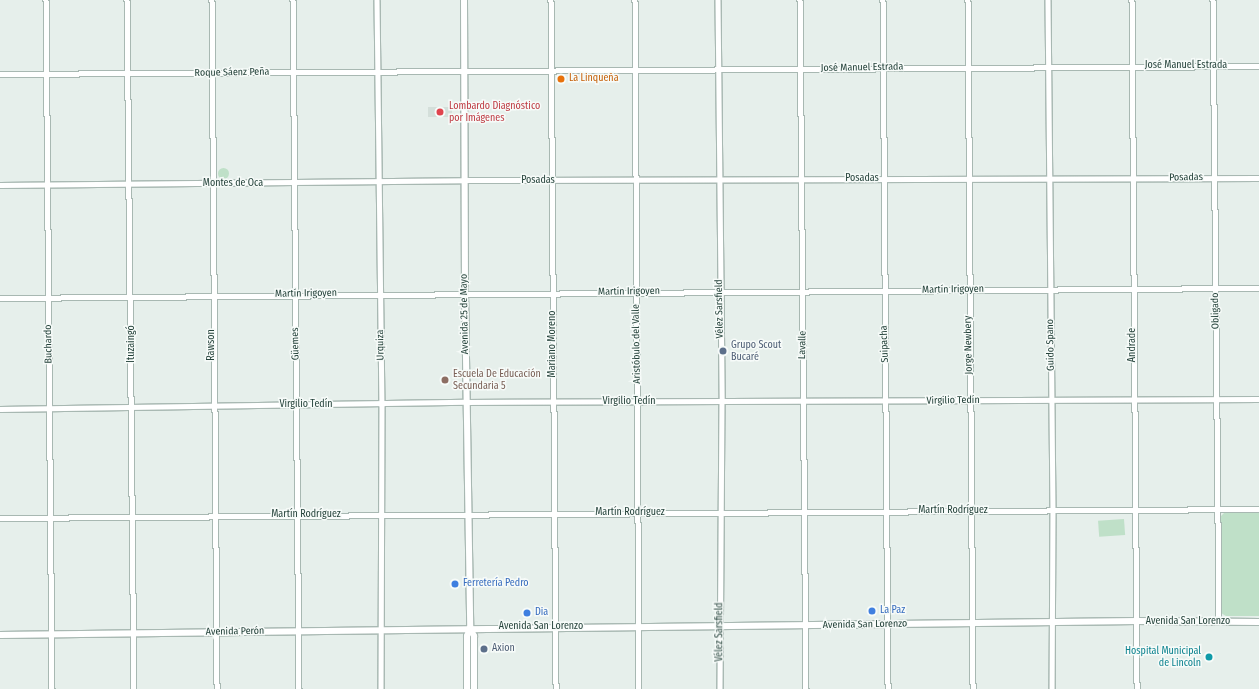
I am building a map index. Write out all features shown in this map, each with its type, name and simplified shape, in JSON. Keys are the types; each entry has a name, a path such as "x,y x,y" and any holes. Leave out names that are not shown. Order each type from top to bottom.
{"main road":[{"name":"Avenida 25 de Mayo","path":"464,0 466,402 470,628 467,636 467,689"},
{"name":"Avenida San Lorenzo","path":"470,628 887,626 1137,621 1259,622"},
{"name":"Avenida 25 de Mayo","path":"470,628 474,636 474,689"},
{"name":"Avenida Perón","path":"0,635 299,632 470,628"}],"street":[{"name":"Buchardo","path":"46,0 46,74 49,184 49,518 52,689"},
{"name":"Ituzaingó","path":"127,0 134,689"},
{"name":"Rawson","path":"212,0 212,296 217,689"},
{"name":"Güemes","path":"293,0 296,183 299,689"},
{"name":"Urquiza","path":"377,0 380,183 379,293 382,405 380,515 382,689"},
{"name":"Mariano Moreno","path":"551,0 550,71 556,689"},
{"name":"Aristóbulo del Valle","path":"635,0 634,70 637,180 636,291 640,689"},
{"name":"Vélez Sarsfield","path":"718,0 722,401 720,513 720,689"},
{"name":"Lavalle","path":"800,0 804,290 803,400 806,689"},
{"name":"Suipacha","path":"883,0 885,179 883,290 886,401 888,689"},
{"name":"Jorge Newbery","path":"968,0 967,178 973,689"},
{"name":"Guido Spano","path":"1048,0 1050,288 1054,511 1051,623 1052,689"},
{"name":"Andrade","path":"1132,0 1132,178 1137,689"},
{"name":"Obligado","path":"1213,0 1219,622"},
{"name":"José Manuel Estrada","path":"464,72 1048,66 1259,66"},
{"name":"Roque Sáenz Peña","path":"0,74 212,74 293,71 464,72"},
{"name":"Posadas","path":"465,180 552,181 967,178 1259,178"},
{"name":"Montes de Oca","path":"0,186 49,184 380,183 465,180"},
{"name":"Martín Irigoyen","path":"0,298 49,296 212,296 379,293 465,294 636,291 1259,288"},
{"name":"Virgilio Tedín","path":"0,409 213,405 382,405 466,402 886,401 1134,398 1259,399"},
{"name":"Martín Rodríguez","path":"0,518 298,515 468,516 804,511 1136,511 1259,509"}],"shaded area":[{"name":"Lombardo Diagnóstico por Imágenes","path":"428,107 452,107 452,117 428,117"}],"green space":[{"path":"223,167 227,169 229,173 227,177 223,179 219,177 217,173 219,169"},
{"path":"1226,511 1259,511 1259,616 1226,616 1221,613 1220,517"},
{"path":"1124,519 1125,535 1099,537 1098,521"}],"place":[{"name":"La Linqueña","path":"561,79"},
{"name":"Lombardo Diagnóstico por Imágenes","path":"440,112"},
{"name":"Grupo Scout Bucaré","path":"723,351"},
{"name":"Escuela De Educación Secundaria 5","path":"445,380"},
{"name":"Ferretería Pedro","path":"455,584"},
{"name":"La Paz","path":"872,611"},
{"name":"Dia","path":"527,613"},
{"name":"Axion","path":"484,649"},
{"name":"Hospital Municipal de Lincoln","path":"1209,657"}]}
